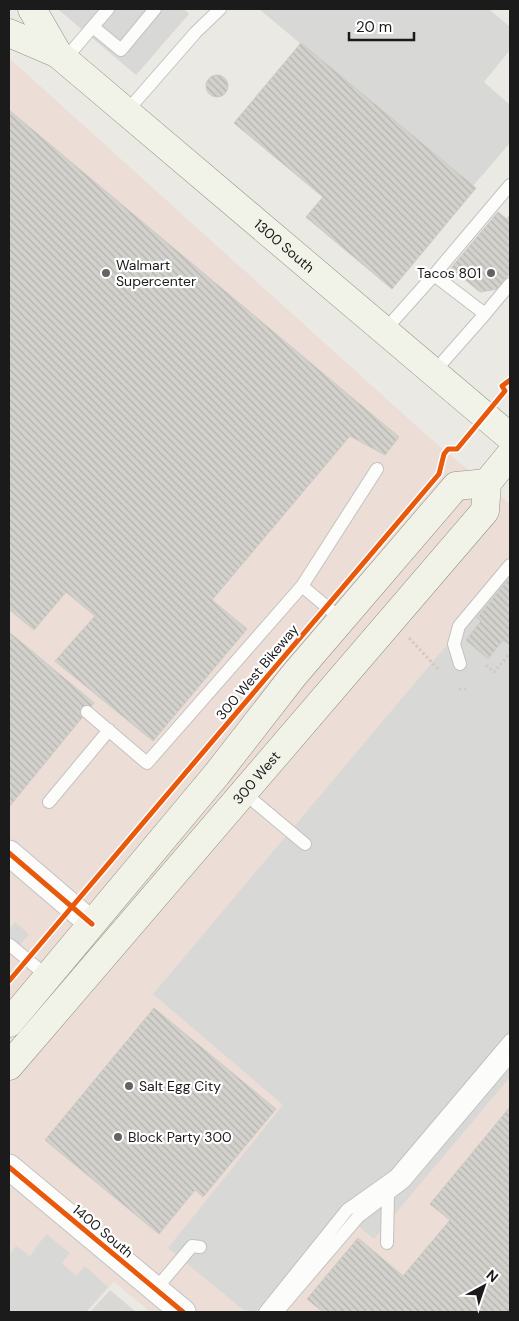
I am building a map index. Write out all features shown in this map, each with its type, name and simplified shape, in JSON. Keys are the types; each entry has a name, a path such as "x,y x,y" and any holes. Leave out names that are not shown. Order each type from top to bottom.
{"main road":[{"path":"9,12 18,20 37,16"},
{"name":"1300 South","path":"37,16 62,56 510,437"},
{"name":"1300 South","path":"9,33 62,56"},
{"path":"9,1023 341,619 456,486 487,483 510,455"},
{"name":"300 West","path":"9,1066 485,511 487,483"}],"street":[{"path":"9,854 92,924"},
{"name":"1400 South","path":"9,1167 182,1312"}],"lane":[{"path":"62,56 93,27 108,9"},
{"path":"93,27 120,50 156,9"},
{"path":"127,112 196,32 220,9"},
{"path":"384,331 510,185"},
{"path":"434,275 485,314"},
{"path":"433,373 510,284"},
{"path":"87,712 147,762 302,586 376,469"},
{"path":"460,664 454,644 460,626 510,565"},
{"path":"302,586 341,619"},
{"path":"49,802 109,730"},
{"path":"243,792 305,844"},
{"path":"10,945 48,977"},
{"path":"352,1214 388,1194 478,1086 510,1040"},
{"path":"478,1086 510,1057"},
{"path":"271,1311 352,1214 400,1179"},
{"path":"387,1243 388,1194"},
{"path":"158,1292 199,1248"}],"path":[{"path":"408,638 439,670"},
{"path":"486,665 494,672 510,653"},
{"path":"459,689 466,689"}],"shaded area":[{"path":"184,9 189,14 136,75 59,10"},
{"path":"259,9 489,9 510,27 510,50 484,82 510,105 510,143 472,187"},
{"path":"9,58 432,440 510,504 510,1312 150,1312 114,1282 87,1312 9,1312"},
{"path":"510,570 510,1077 374,1239 340,1211 255,1312 246,1312 168,1248 283,1105 153,994"},
{"path":"15,922 29,934 9,958 9,930"},
{"path":"46,1234 70,1253 62,1263 76,1276 85,1266 108,1287 86,1312 9,1312 9,1255 16,1246 30,1256"},
{"path":"110,1290 136,1312 90,1312"}],"building":[{"path":"301,43 476,188 392,289 306,217 323,197 234,123"},
{"path":"217,75 225,78 228,86 225,94 217,97 209,94 206,86 209,78"},
{"name":"Walmart Supercenter","path":"9,110 399,437 385,455 350,436 212,600 247,629 153,741 55,661 95,616 66,592 34,630 10,610 9,612"},
{"path":"498,212 507,219 510,215 510,273 497,289 480,292 451,268"},
{"path":"510,577 510,645 503,640 488,659 466,640 481,621 477,618"},
{"path":"9,632 94,703 9,807"},
{"path":"154,1008 276,1109 203,1197 195,1190 159,1234 45,1140"},
{"path":"510,1107 510,1312 323,1312 307,1299 358,1238 403,1276 450,1220 430,1204"}],"cycle path":[{"name":"300 West Bikeway","path":"9,981 439,474 444,454 448,449 457,449 505,391 502,386 510,380"},
{"path":"9,853 92,924"},
{"path":"9,1167 183,1312"}],"place":[{"name":"Walmart Supercenter","path":"106,273"},
{"name":"Tacos 801","path":"491,273"},
{"name":"Salt Egg City","path":"129,1086"},
{"name":"Block Party 300","path":"118,1137"}]}
